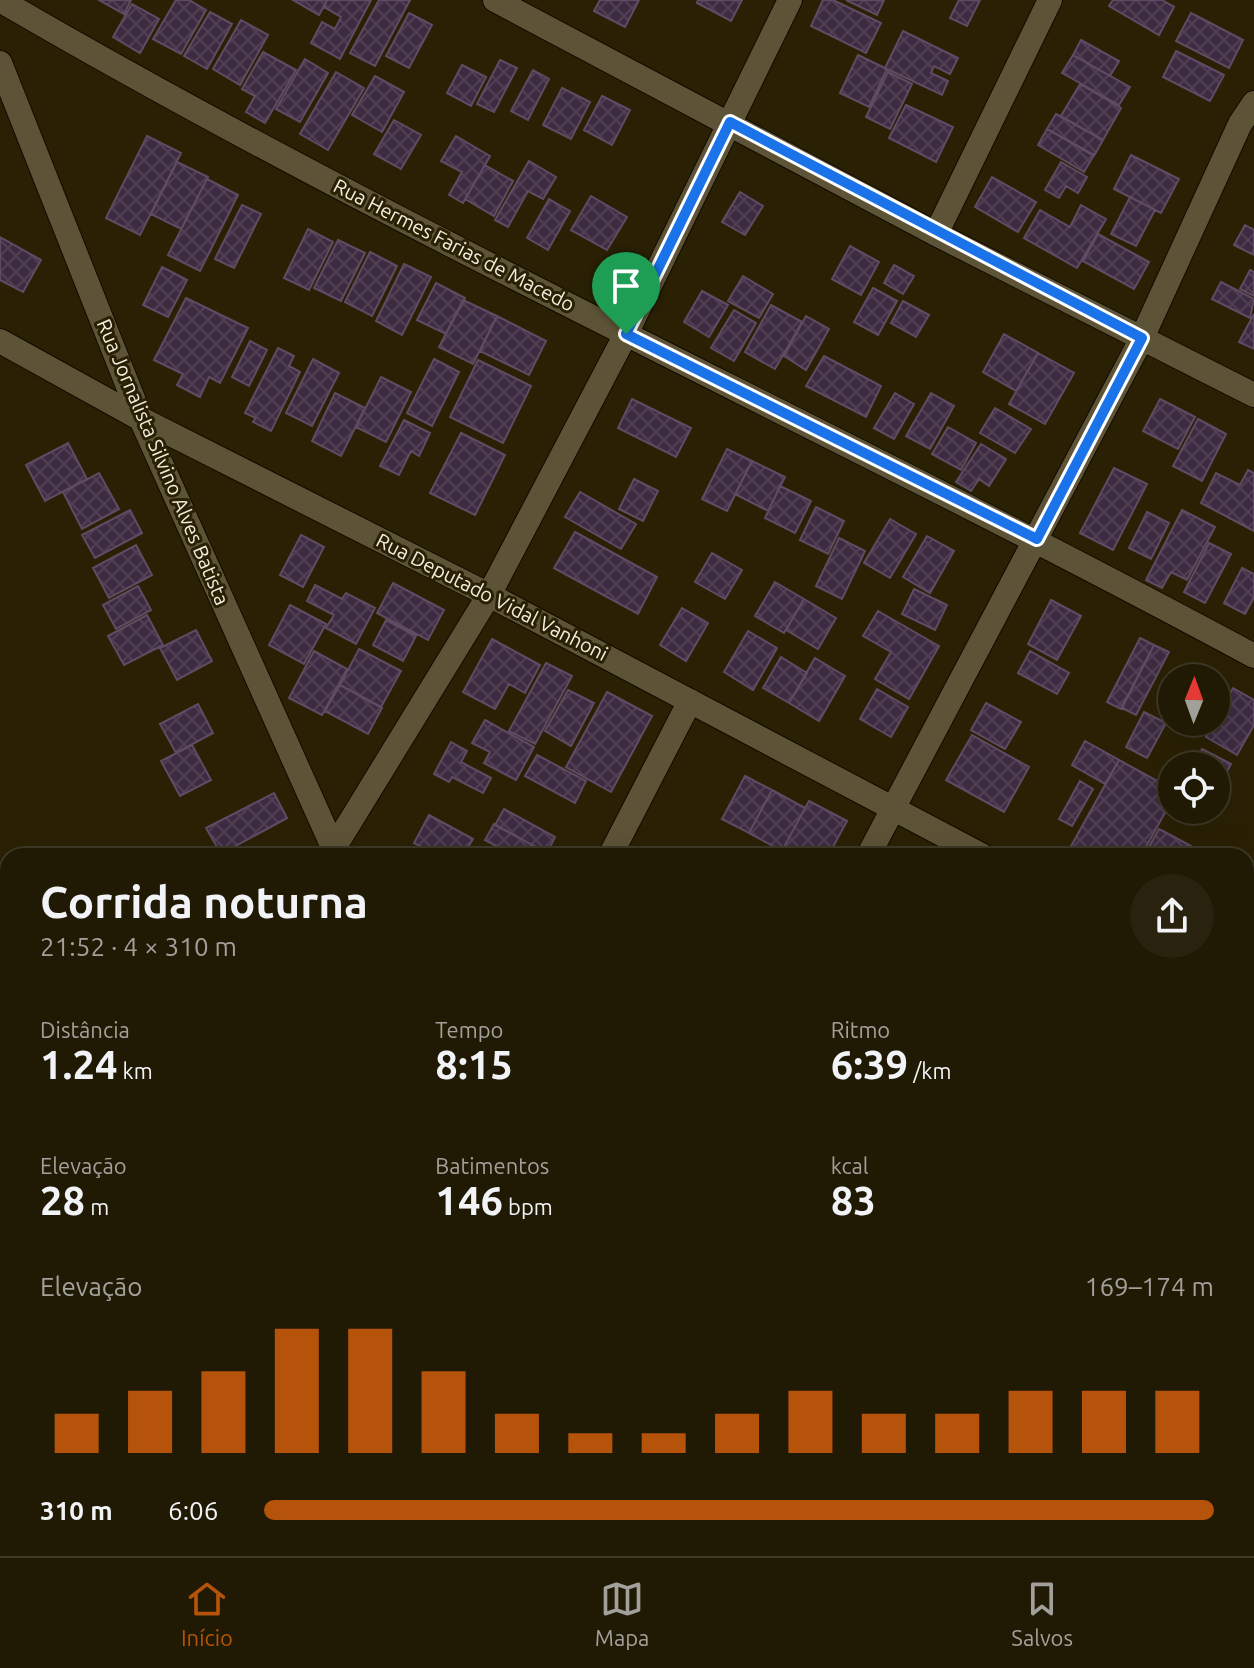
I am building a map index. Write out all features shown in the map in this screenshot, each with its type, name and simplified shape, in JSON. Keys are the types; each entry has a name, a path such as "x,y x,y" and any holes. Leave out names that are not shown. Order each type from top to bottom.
{"street":[{"name":"Rua Hermes Farias de Macedo","path":"0,0 168,98 626,334 1037,539 1254,656"},
{"path":"495,0 936,234 1254,395"},
{"path":"338,848 489,595 626,334 790,0"},
{"path":"936,234 1050,0"},
{"name":"Rua Jornalista Silvino Alves Batista","path":"0,63 141,419 334,848"},
{"path":"872,848 1142,338 1247,128 1254,103"},
{"name":"Rua Deputado Vidal Vanhoni","path":"0,341 141,419 489,595 968,848"},
{"path":"614,848 690,701"}],"building":[{"path":"99,0 131,0 124,14"},
{"path":"176,0 189,0 206,10 181,54 153,39"},
{"path":"293,0 327,0 319,15"},
{"path":"327,0 371,0 340,59 311,43 322,22 335,29 341,17 324,7"},
{"path":"379,0 410,0 375,66 350,53"},
{"path":"600,0 639,0 625,27 594,11"},
{"path":"698,0 742,0 731,21 697,3"},
{"path":"823,0 833,0 881,23 866,53 811,26"},
{"path":"846,0 884,0 877,15"},
{"path":"959,0 980,0 967,26 950,18"},
{"path":"1113,0 1162,0 1174,7 1159,35 1109,6"},
{"path":"132,4 159,19 140,53 113,37"},
{"path":"210,12 232,24 207,69 184,56"},
{"path":"409,13 432,25 409,68 386,56"},
{"path":"1191,13 1243,40 1229,68 1176,41"},
{"path":"241,20 268,35 240,85 213,69"},
{"path":"903,31 958,58 950,74 934,66 931,73 948,81 942,95 885,68"},
{"path":"1081,40 1119,61 1110,76 1073,55"},
{"path":"1176,51 1224,75 1210,101 1163,77"},
{"path":"263,52 296,70 265,123 246,112 255,96 242,89"},
{"path":"858,55 887,69 869,107 840,93"},
{"path":"1073,55 1130,87 1119,105 1062,73"},
{"path":"305,59 328,73 300,122 276,109"},
{"path":"500,60 517,68 494,112 477,104"},
{"path":"462,65 486,77 471,106 447,93"},
{"path":"533,70 549,79 528,120 511,111"},
{"path":"336,72 364,88 328,150 300,134"},
{"path":"888,72 912,84 890,129 866,117"},
{"path":"375,76 404,92 382,132 352,115"},
{"path":"1080,84 1121,108 1103,140 1061,116"},
{"path":"562,88 590,102 571,139 543,125"},
{"path":"602,96 630,110 612,145 584,130"},
{"path":"906,105 953,127 936,162 889,138"},
{"path":"1056,114 1103,140 1094,156 1047,129"},
{"path":"394,120 421,135 401,169 374,154"},
{"path":"1047,129 1094,155 1084,172 1038,145"},
{"path":"147,136 181,153 140,235 106,218"},
{"path":"456,136 490,156 463,203 449,195 462,172 441,161"},
{"path":"1131,155 1179,179 1161,213 1114,189"},
{"path":"529,161 556,177 543,199 528,191 508,227 495,220"},
{"path":"177,162 208,177 181,229 151,214"},
{"path":"1061,162 1087,177 1078,193 1066,186 1059,198 1045,190"},
{"path":"485,165 513,181 494,216 465,199"},
{"path":"992,177 1036,202 1018,232 975,207"},
{"path":"207,179 238,195 200,271 168,255"},
{"path":"740,192 763,206 745,235 722,222"},
{"path":"591,196 627,217 607,250 571,230"},
{"path":"1130,197 1155,210 1136,246 1111,234"},
{"path":"549,199 570,211 548,250 527,238"},
{"path":"242,205 261,214 234,268 215,259"},
{"path":"1081,205 1106,219 1077,268 1024,238 1040,210 1070,227"},
{"path":"1245,225 1254,230 1254,255 1234,245"},
{"path":"308,229 333,242 309,290 284,278"},
{"path":"1098,234 1149,262 1134,289 1083,261"},
{"path":"0,237 41,260 23,292 0,280"},
{"path":"338,240 365,253 341,301 314,288"},
{"path":"850,246 879,262 861,295 832,279"},
{"path":"370,252 397,266 372,316 345,302"},
{"path":"404,264 431,277 402,335 376,321"},
{"path":"894,265 914,276 903,294 884,283"},
{"path":"162,267 187,280 168,317 143,305"},
{"path":"1250,270 1254,272 1254,296 1240,289"},
{"path":"743,276 773,294 759,318 728,301"},
{"path":"1221,282 1254,299 1250,318 1212,299"},
{"path":"436,283 465,298 446,334 417,320"},
{"path":"873,288 897,301 878,335 854,322"},
{"path":"702,291 728,305 709,337 684,322"},
{"path":"186,298 248,328 220,383 209,377 200,397 177,385 183,374 154,360"},
{"path":"463,300 497,316 473,364 439,347"},
{"path":"903,301 929,315 916,337 891,323"},
{"path":"771,305 802,322 775,369 745,352"},
{"path":"734,310 756,323 734,361 711,348"},
{"path":"1254,314 1254,349 1239,342"},
{"path":"497,316 546,341 529,375 480,351"},
{"path":"806,316 829,329 806,370 784,356"},
{"path":"1004,334 1038,353 1016,391 983,372"},
{"path":"250,341 267,350 249,386 232,377"},
{"path":"278,348 294,356 289,366 300,372 271,431 253,422 256,418 245,413"},
{"path":"1038,353 1074,373 1045,424 1009,404"},
{"path":"824,356 881,386 866,417 806,386"},
{"path":"313,359 339,373 312,426 286,413"},
{"path":"434,359 459,372 432,426 407,413"},
{"path":"478,360 531,386 503,443 450,417"},
{"path":"381,377 411,392 386,442 356,427"},
{"path":"335,393 365,408 341,456 312,441"},
{"path":"895,393 914,404 894,439 874,428"},
{"path":"931,393 954,406 930,449 906,436"},
{"path":"632,399 691,428 676,457 618,428"},
{"path":"1160,399 1195,417 1178,449 1143,431"},
{"path":"995,408 1031,429 1015,453 980,433"},
{"path":"1198,419 1226,434 1202,481 1173,466"},
{"path":"404,420 430,433 419,456 411,451 399,475 380,466"},
{"path":"948,427 976,443 961,470 932,454"},
{"path":"461,433 505,455 475,515 430,493"},
{"path":"68,443 87,479 45,501 26,465"},
{"path":"981,444 1006,459 989,486 979,479 971,491 956,482"},
{"path":"727,449 752,461 727,511 702,499"},
{"path":"752,461 785,477 768,511 735,494"},
{"path":"1114,468 1147,484 1113,550 1080,533"},
{"path":"1248,470 1254,473 1254,531 1201,503 1216,473 1240,485"},
{"path":"99,473 119,509 82,529 63,492"},
{"path":"634,479 658,491 643,521 619,509"},
{"path":"780,486 811,501 795,533 765,518"},
{"path":"580,492 636,524 621,549 565,517"},
{"path":"816,507 844,521 828,554 800,540"},
{"path":"130,510 142,533 95,558 82,535"},
{"path":"1182,510 1215,527 1187,580 1171,572 1162,588 1146,580"},
{"path":"1147,512 1169,523 1151,559 1129,548"},
{"path":"890,519 916,534 890,578 864,563"},
{"path":"575,532 657,577 638,614 554,568"},
{"path":"301,535 324,547 303,587 280,575"},
{"path":"927,536 954,551 930,593 903,577"},
{"path":"839,538 865,551 842,599 816,586"},
{"path":"1209,543 1231,554 1205,603 1184,592"},
{"path":"136,545 152,575 109,598 93,568"},
{"path":"712,553 742,570 725,599 695,582"},
{"path":"1242,568 1254,574 1254,597 1245,614 1224,603"},
{"path":"775,582 804,599 784,633 755,616"},
{"path":"393,583 444,610 428,640 377,613"},
{"path":"315,585 342,599 346,593 375,608 356,644 326,628 334,615 307,601"},
{"path":"138,586 151,610 116,629 103,605"},
{"path":"914,589 947,605 935,630 902,614"},
{"path":"804,599 836,618 818,649 786,630"},
{"path":"1051,600 1081,616 1057,660 1028,644"},
{"path":"290,605 326,624 304,664 269,645"},
{"path":"682,608 708,623 686,661 660,645"},
{"path":"878,611 939,646 909,699 875,679 891,652 863,636"},
{"path":"147,615 163,645 124,665 108,636"},
{"path":"386,620 416,636 403,661 373,645"},
{"path":"196,630 212,661 177,680 160,648"},
{"path":"748,631 777,648 753,690 724,672"},
{"path":"1140,638 1154,645 1121,709 1107,702"},
{"path":"492,639 540,665 525,693 509,684 495,709 463,692"},
{"path":"1154,645 1169,652 1163,664 1158,664 1158,673 1136,715 1122,708"},
{"path":"359,649 401,671 381,707 340,685"},
{"path":"314,651 347,669 322,715 289,698"},
{"path":"1030,651 1069,673 1057,694 1018,673"},
{"path":"781,657 807,673 789,703 763,688"},
{"path":"815,658 845,676 819,721 789,703"},
{"path":"546,663 572,676 535,744 509,731"},
{"path":"340,685 382,708 368,734 325,711"},
{"path":"1233,688 1254,700 1254,725 1237,755 1206,737 1230,736 1230,693"},
{"path":"877,689 908,707 891,737 860,719"},
{"path":"568,690 594,703 571,746 545,731"},
{"path":"607,692 652,716 611,792 566,767"},
{"path":"986,703 1021,722 1005,749 971,730"},
{"path":"198,704 213,733 176,753 160,724"},
{"path":"1144,712 1158,719 1159,736 1147,758 1126,747"},
{"path":"485,720 534,747 516,780 484,763 490,752 472,743"},
{"path":"972,735 1029,767 1004,812 946,780"},
{"path":"1085,741 1119,760 1105,784 1072,765"},
{"path":"451,742 467,751 461,762 491,778 483,793 452,777 449,782 434,774"},
{"path":"192,745 211,780 180,796 161,761"},
{"path":"537,755 586,781 575,803 525,776"},
{"path":"1119,760 1158,781 1159,824 1145,848 1070,848"},
{"path":"745,776 772,790 749,833 722,819"},
{"path":"1080,781 1093,789 1072,826 1059,819"},
{"path":"772,790 805,808 784,848 776,848 749,833"},
{"path":"274,793 287,818 232,848 218,848 206,828"},
{"path":"809,801 847,821 832,848 783,848"},
{"path":"504,809 555,837 550,848 538,848 495,825"},
{"path":"429,815 473,839 468,848 424,848 414,843"},
{"path":"494,824 538,848 500,848 485,840"},
{"path":"1159,829 1191,846 1190,848 1148,848"}],"route":[{"path":"730,122 936,234 1142,338 1037,539 626,334 730,122"}]}
